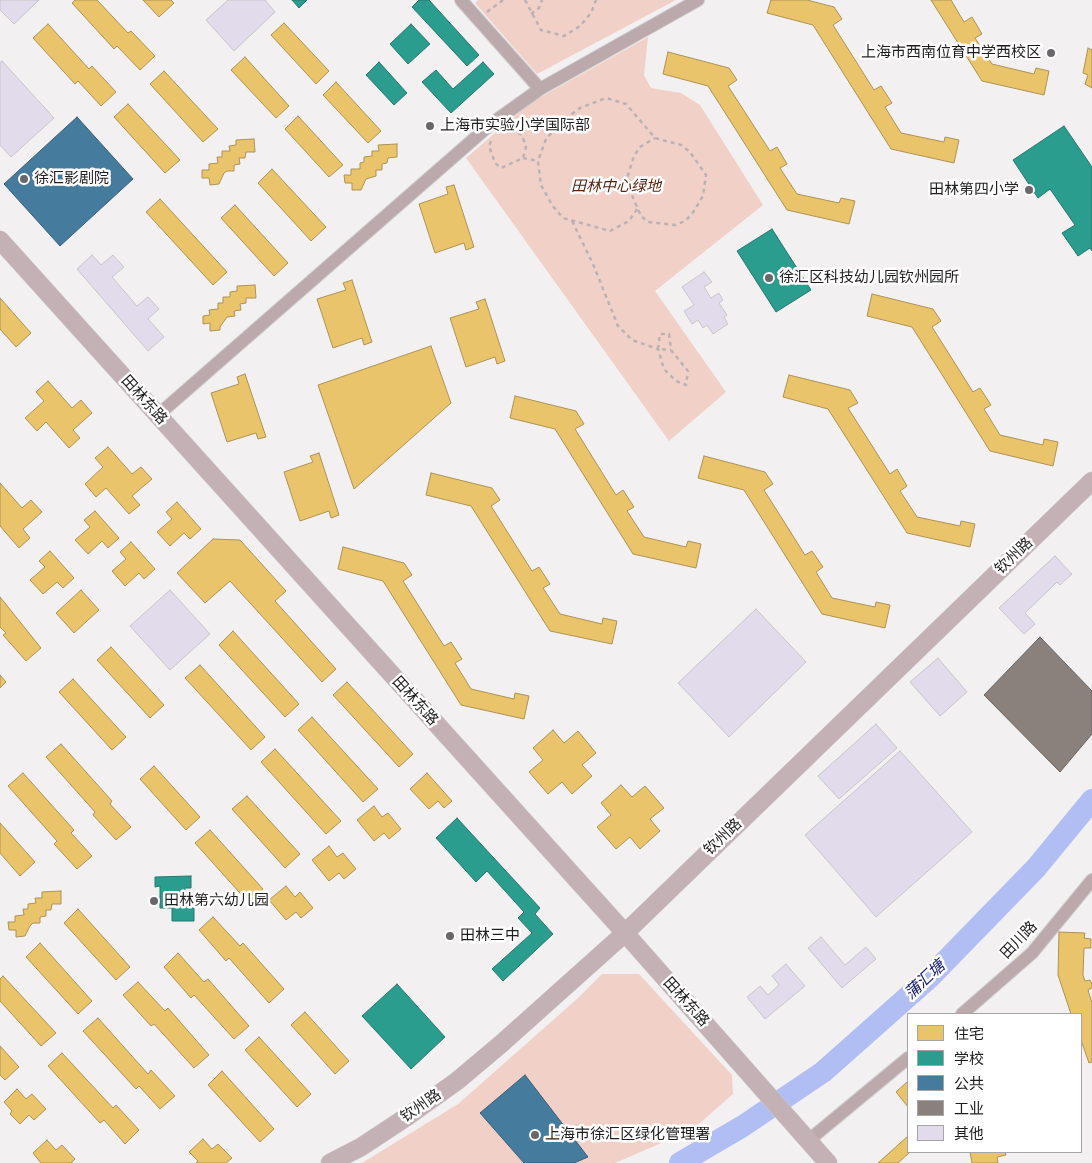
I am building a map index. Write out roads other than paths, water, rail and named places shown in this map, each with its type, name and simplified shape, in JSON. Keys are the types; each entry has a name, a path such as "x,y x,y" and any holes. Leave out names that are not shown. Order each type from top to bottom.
{"street":[{"path":"461,0 540,89"},
{"path":"158,415 540,89 698,0"},
{"name":"田林东路","path":"0,240 624,933 828,1163"},
{"name":"钦州路","path":"330,1163 361,1147 457,1081 501,1044 624,933 1092,480"},
{"name":"田川路","path":"963,1013 1032,953 1092,880"},
{"path":"805,1136 907,1059"}],"waterway":[{"name":"蒲汇塘","path":"680,1163 743,1126 823,1072 929,978 1036,868 1092,800"}],"place":[{"name":"上海市西南位育中学西校区","path":"1051,53"},
{"name":"上海市实验小学国际部","path":"430,126"},
{"name":"徐汇影剧院","path":"24,179"},
{"name":"田林第四小学","path":"1029,190"},
{"name":"徐汇区科技幼儿园钦州园所","path":"769,278"},
{"name":"田林第六幼儿园","path":"154,901"},
{"name":"田林三中","path":"450,936"},
{"name":"上海市徐汇区绿化管理署","path":"535,1135"}],"park label":[{"name":"田林中心绿地","path":"616,187"}]}
